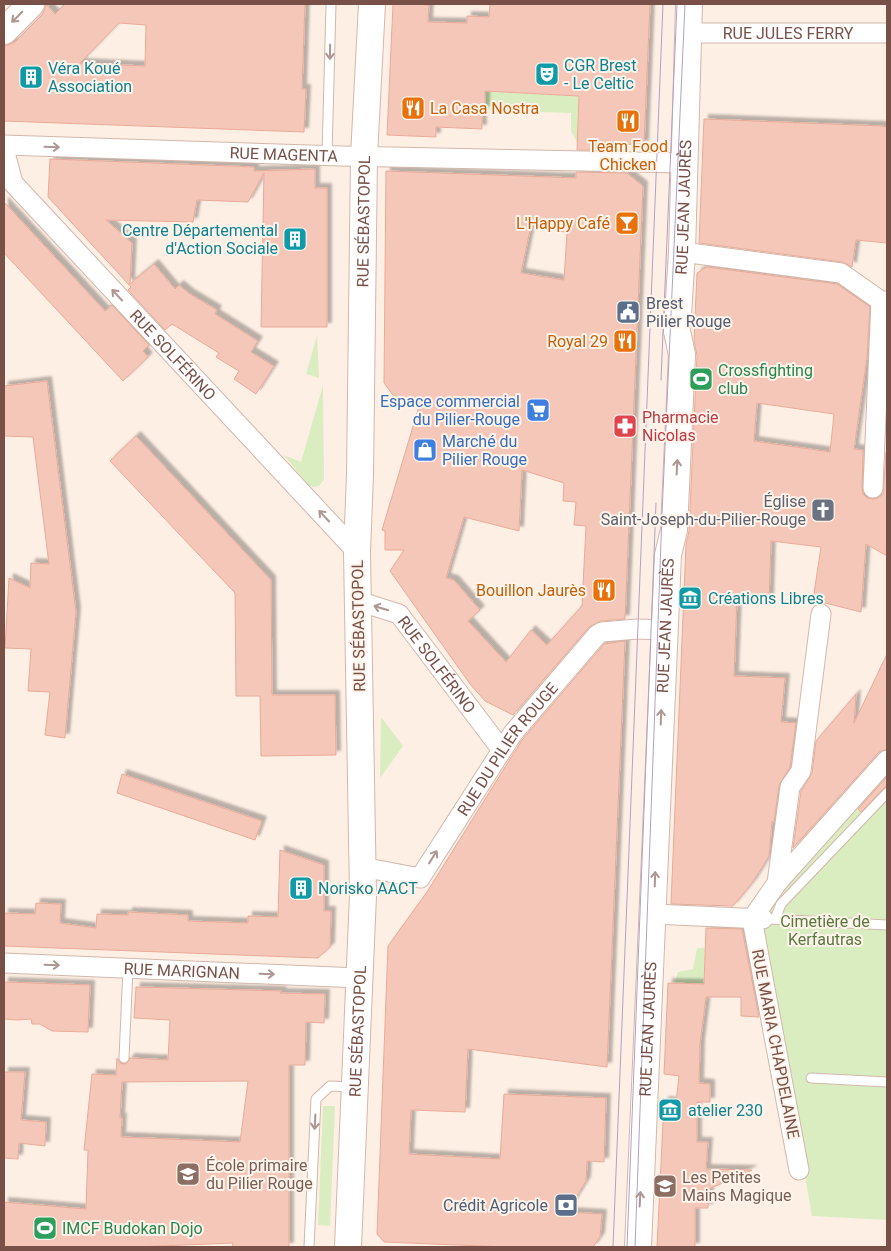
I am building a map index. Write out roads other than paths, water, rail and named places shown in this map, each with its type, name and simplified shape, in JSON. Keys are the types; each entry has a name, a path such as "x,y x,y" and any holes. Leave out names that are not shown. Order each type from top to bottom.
{"street":[{"path":"4,31 31,4"},
{"name":"RUE SÉBASTOPOL","path":"348,1247 363,895 357,552 364,156 372,4"},
{"name":"RUE JEAN JAURÈS","path":"638,1247 668,555 674,530 682,355 677,331 682,252 689,4"},
{"name":"RUE JULES FERRY","path":"688,33 887,32"},
{"name":"RUE MAGENTA","path":"4,147 684,164"},
{"name":"RUE SOLFÉRINO","path":"4,147 13,183 357,552"},
{"path":"682,252 840,274 884,301 873,488"},
{"name":"RUE SOLFÉRINO","path":"358,601 399,614 501,749"},
{"path":"653,914 763,919 777,882 790,786 801,771 821,614"},
{"name":"RUE DU PILIER ROUGE","path":"362,867 420,878 501,749 526,716 597,634 637,629 665,630"},
{"path":"777,882 887,760"},
{"name":"RUE MARIA CHAPDELAINE","path":"763,919 799,1170"},
{"name":"RUE MARIGNAN","path":"4,963 359,978"}],"lane":[{"path":"328,155 331,4"},
{"path":"763,919 781,904 887,793"},
{"path":"763,919 887,925"},
{"path":"124,1058 128,968"},
{"path":"811,1078 887,1082"},
{"path":"309,1247 316,1099 330,1086 355,1087"}],"tram line":[{"path":"613,1247 663,4"},
{"path":"661,380 677,4"},
{"path":"635,1247 662,514 685,4"},
{"path":"627,1247 656,503"}],"place":[{"name":"CGR Brest - Le Celtic","path":"547,74"},
{"name":"Véra Koué Association","path":"31,77"},
{"name":"La Casa Nostra","path":"413,108"},
{"name":"Team Food Chicken","path":"628,121"},
{"name":"L'Happy Café","path":"627,223"},
{"name":"Centre Départemental d'Action Sociale","path":"295,239"},
{"name":"Brest Pilier Rouge","path":"628,312"},
{"name":"Royal 29","path":"625,341"},
{"name":"Crossfighting club","path":"701,379"},
{"name":"Espace commercial du Pilier-Rouge","path":"538,410"},
{"name":"Pharmacie Nicolas","path":"625,426"},
{"name":"Marché du Pilier Rouge","path":"425,450"},
{"name":"Église Saint-Joseph-du-Pilier-Rouge","path":"823,510"},
{"name":"Bouillon Jaurès","path":"604,590"},
{"name":"Créations Libres","path":"690,598"},
{"name":"Norisko AACT","path":"301,888"},
{"name":"atelier 230","path":"670,1110"},
{"name":"École primaire du Pilier Rouge","path":"188,1174"},
{"name":"Les Petites Mains Magique","path":"665,1186"},
{"name":"Crédit Agricole","path":"566,1205"},
{"name":"IMCF Budokan Dojo","path":"45,1228"}],"park label":[{"name":"Cimetière de Kerfautras","path":"825,930"}]}
